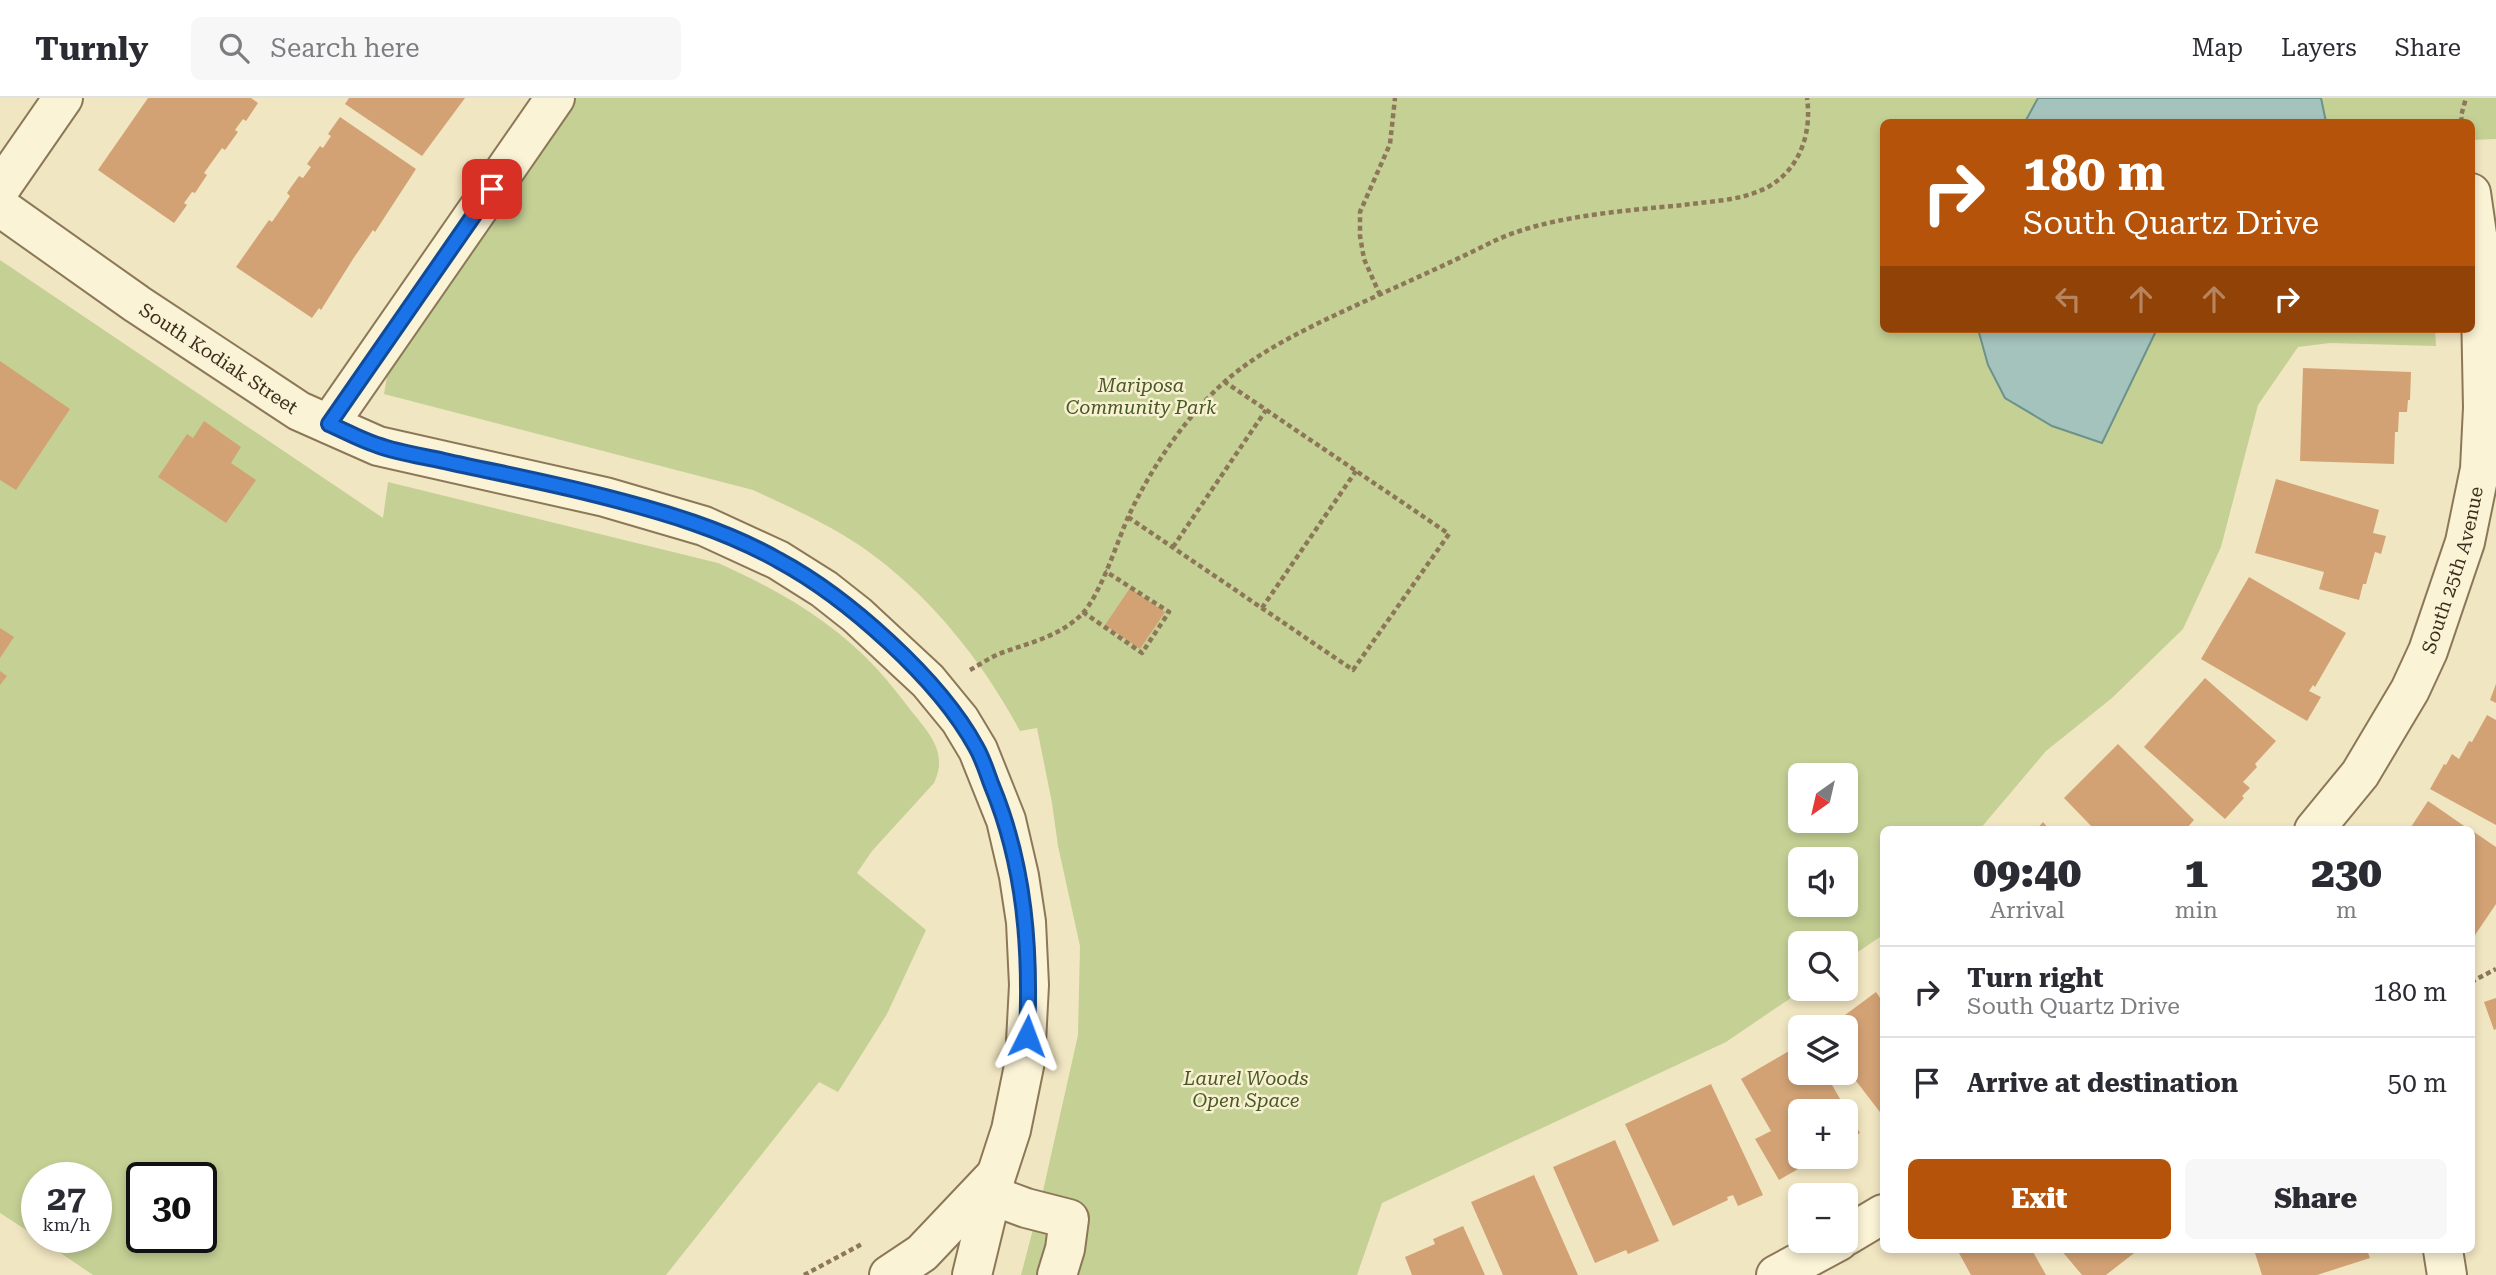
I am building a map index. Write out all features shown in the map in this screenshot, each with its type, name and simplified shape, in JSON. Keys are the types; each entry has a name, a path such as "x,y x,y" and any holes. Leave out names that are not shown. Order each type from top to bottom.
{"street":[{"path":"0,189 63,98"},
{"path":"329,424 555,98"},
{"name":"South Kodiak Street","path":"0,207 137,304 299,411 378,446 606,497 704,526 778,559 824,589 857,615 928,681 960,720 978,750 1006,820 1026,922 1029,985 1026,1061 1011,1130 993,1185 972,1275"},
{"name":"South 25th Avenue","path":"2317,826 2360,774 2410,690 2428,651 2465,542 2480,469 2488,254 2475,207"},
{"path":"993,1185 1026,1208 1069,1219 1065,1249 1057,1275"},
{"name":"South Kodiak Street","path":"889,1275 922,1253 993,1185"},
{"path":"1858,1229 1880,1216"},
{"path":"1776,1275 1817,1253"},
{"path":"2444,1253 2447,1275"}],"path":[{"path":"1380,295 1364,259 1360,212 1390,144 1395,98"},
{"path":"969,670 1000,653 1061,630 1083,612 1105,571 1128,517 1166,452 1199,408 1241,368 1289,338 1523,229 1608,214 1748,196 1759,191 1788,172 1803,148 1809,124 1807,98"},
{"path":"2462,119 2466,98"},
{"path":"1128,517 1353,670 1449,534 1225,382"},
{"path":"1172,547 1266,410"},
{"path":"1262,608 1356,471"},
{"path":"1083,612 1142,653 1169,612 1105,571"},
{"path":"962,662 975,678"},
{"path":"2475,980 2496,969"},
{"path":"804,1275 865,1243"}],"green space":[{"path":"575,98 2496,98 2496,139 2475,140 2475,119 1880,119 1880,333 2435,333 2436,346 2330,343 2298,347 2258,405 2221,547 2183,629 2112,698 2046,751 1983,826 1880,826 1880,937 1858,952 1858,931 1788,931 1788,1000 1726,1042 1382,1203 1357,1275 1021,1275 1078,1035 1080,946 1058,846 1037,728 1020,731 989,679 952,630 886,565 836,531 753,490 384,394 388,370"},
{"path":"0,260 383,518 388,482 718,563 762,584 804,608 861,653 894,689 934,743 939,762 934,783 872,851 857,873 926,930 887,1014 838,1092 819,1082 666,1275 93,1275 61,1253 112,1253 112,1162 21,1162 21,1227 0,1213"}],"water":[{"path":"2038,98 2321,98 2325,119 2027,119"},
{"path":"1979,333 2155,333 2102,443 2052,426 2005,398 1988,365"}],"building":[{"path":"148,98 251,98 258,103 246,121 243,119 235,130 238,132 225,150 222,148 204,173 207,175 195,193 192,192 184,203 187,205 174,223 98,170"},
{"path":"349,98 465,98 422,156 345,104"},
{"path":"340,117 416,169 321,310 319,308 312,318 236,267 269,220 272,222 290,196 287,193 299,176 303,178 311,167 307,164 320,146 323,148 331,136 328,134"},
{"path":"0,361 70,409 16,490 0,480"},
{"path":"2303,368 2411,372 2407,412 2399,412 2398,432 2395,432 2394,464 2300,461"},
{"path":"204,421 241,447 231,463 256,480 226,523 158,477 187,434 193,438"},
{"path":"2276,479 2379,510 2373,533 2386,536 2381,554 2375,552 2359,600 2319,589 2324,572 2255,553"},
{"path":"2249,577 2346,633 2315,687 2313,685 2309,691 2321,697 2307,721 2201,659"},
{"path":"1130,588 1165,612 1140,649 1105,625"},
{"path":"0,628 14,637 0,658"},
{"path":"0,671 7,676 0,685"},
{"path":"2205,678 2276,741 2243,782 2250,788 2225,819 2144,747"},
{"path":"2496,684 2496,703 2490,700"},
{"path":"2487,715 2496,720 2496,825 2430,789 2452,754 2459,759"},
{"path":"2118,744 2194,820 2189,826 2091,826 2064,798"},
{"path":"2428,801 2464,826 2412,826"},
{"path":"2475,833 2496,847 2496,904 2475,935"},
{"path":"1876,992 1880,998 1880,1112 1858,1084 1858,1015 1845,1015"},
{"path":"2496,998 2496,1029 2494,1030 2484,1002"},
{"path":"1788,1052 1788,1085 1832,1085 1840,1099 1788,1099 1788,1169 1798,1169 1779,1180 1755,1139 1771,1131 1741,1079"},
{"path":"1711,1084 1763,1195 1738,1206 1733,1195 1727,1197 1728,1200 1673,1226 1625,1124"},
{"path":"1615,1140 1659,1241 1628,1254 1626,1250 1595,1263 1553,1167"},
{"path":"1534,1175 1578,1275 1503,1275 1471,1202"},
{"path":"1463,1226 1485,1275 1412,1275 1405,1257 1435,1244 1433,1239"},
{"path":"1959,1253 2034,1253 2046,1275 1971,1275"},
{"path":"2064,1253 2134,1253 2106,1275 2082,1275"},
{"path":"2255,1253 2368,1253 2370,1258 2317,1275 2262,1275"}],"route":[{"path":"492,189 329,424 378,446 606,497 704,526 778,559 824,589 857,615 928,681 960,720 978,750 1006,820 1019,876 1026,922 1029,985 1027,1036"}],"park label":[{"name":"Mariposa Community Park","path":"1141,396"},
{"name":"Laurel Woods Open Space","path":"1246,1089"}]}
